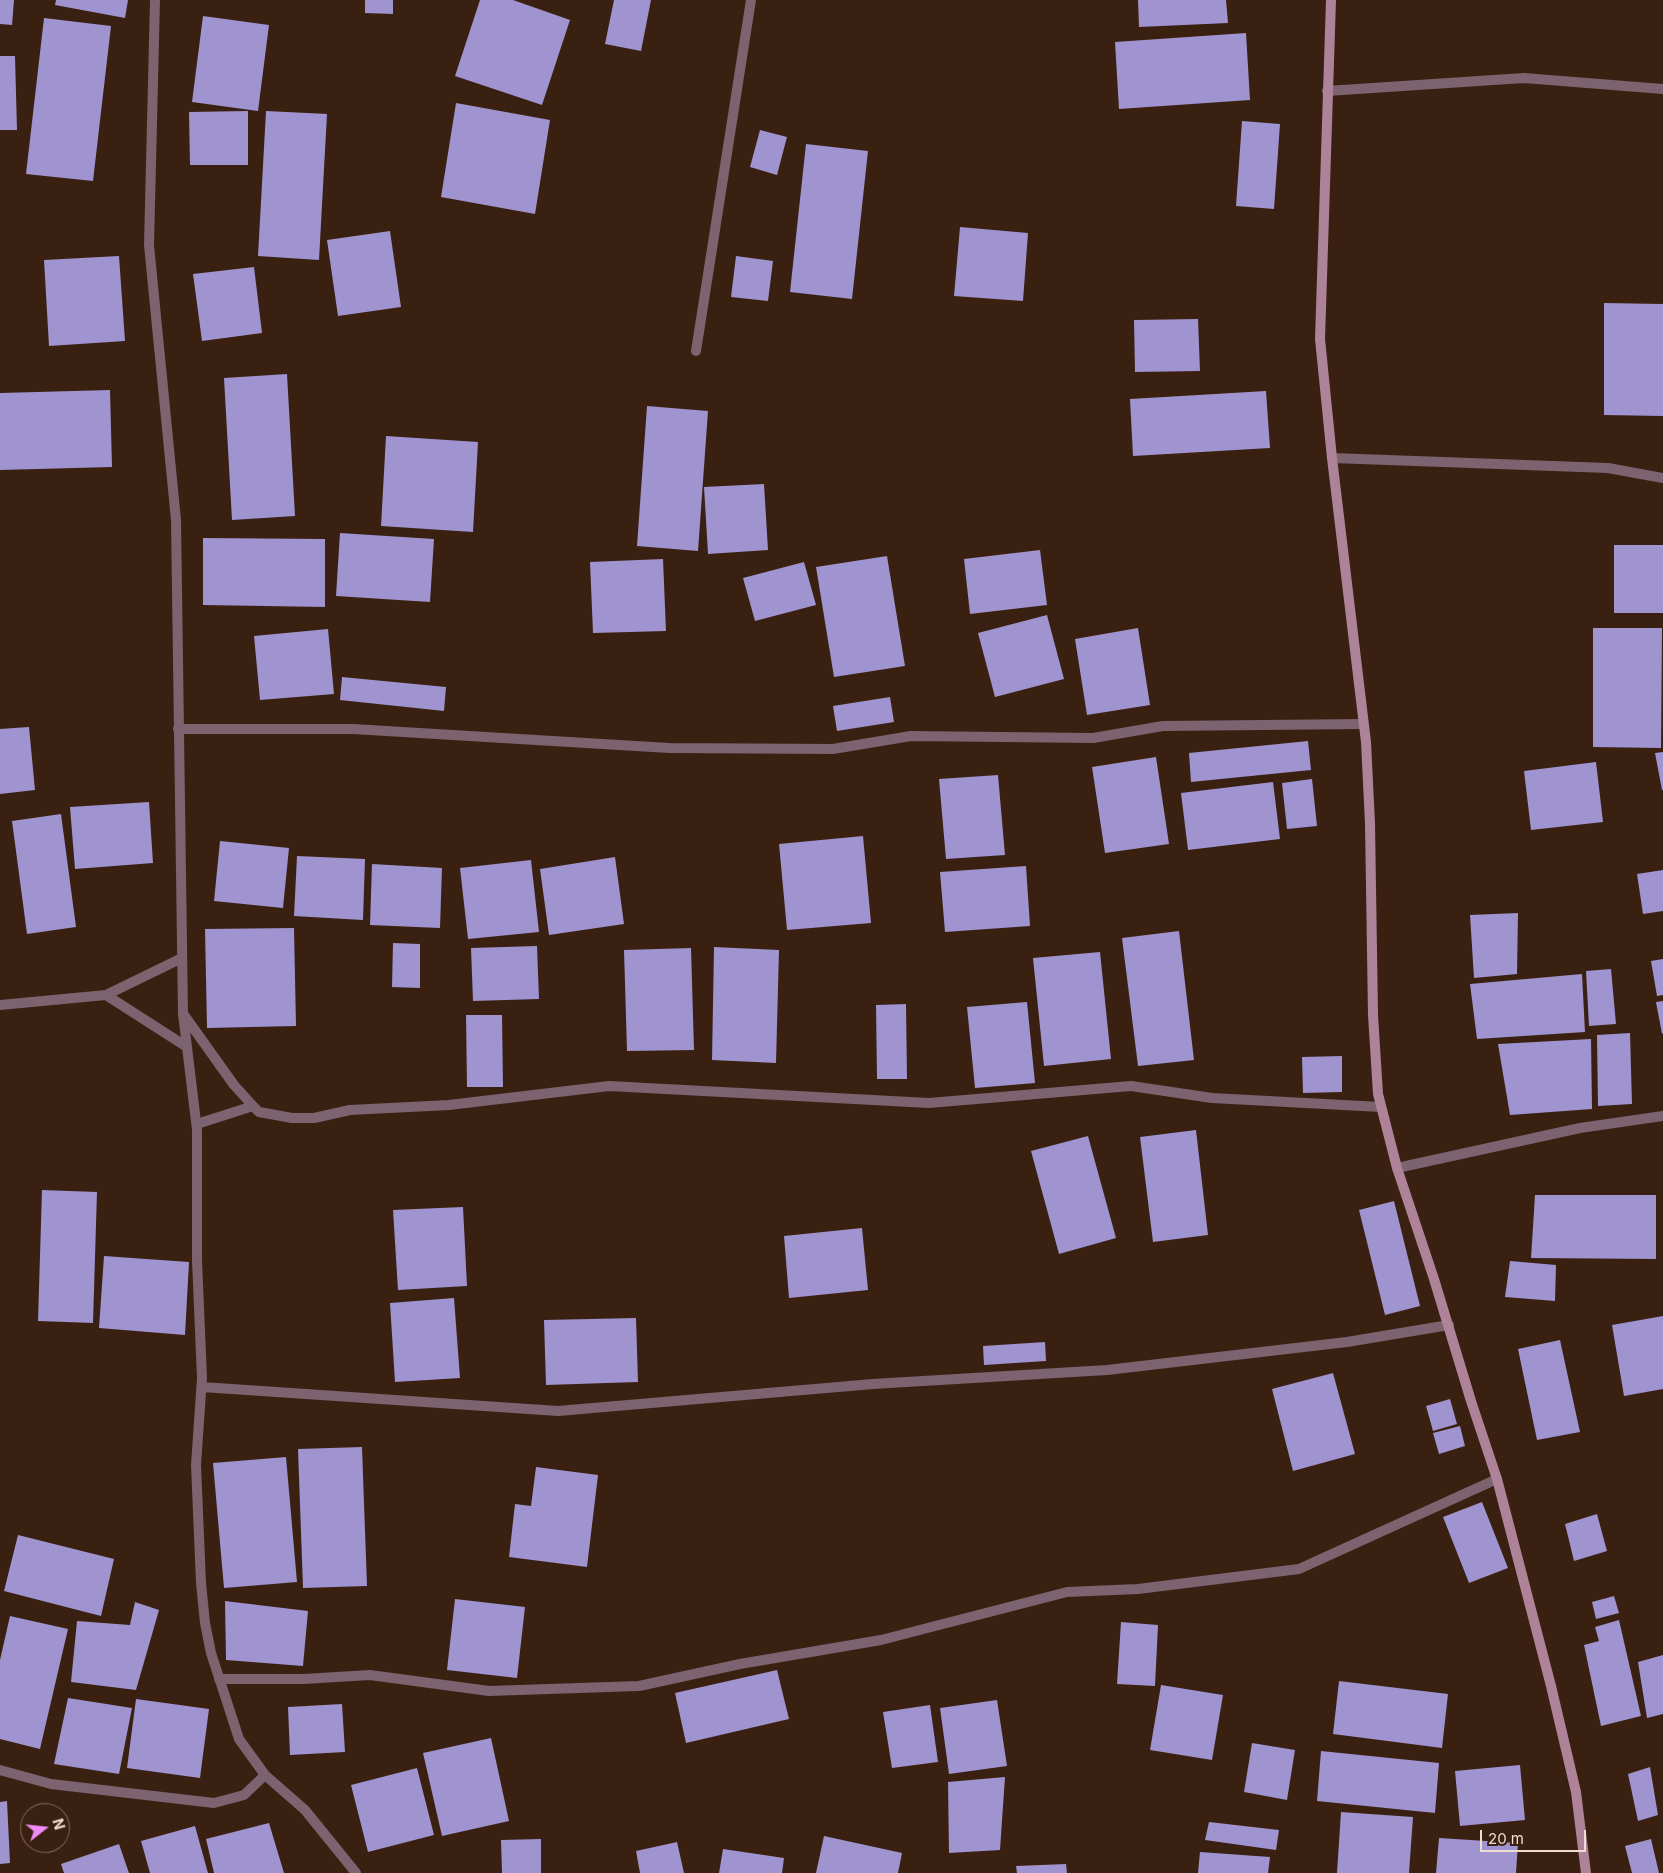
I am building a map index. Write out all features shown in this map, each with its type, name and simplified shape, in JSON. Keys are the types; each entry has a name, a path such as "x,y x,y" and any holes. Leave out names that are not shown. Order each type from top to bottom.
{"street":[{"path":"155,0 149,245 176,520 183,1014 197,1124 197,1260 202,1388 196,1465 201,1583 205,1623 211,1653 238,1739 265,1775 305,1810 356,1873"},
{"path":"696,351 751,0"},
{"path":"1331,0 1320,340 1363,724 1370,823 1373,1015 1378,1094 1396,1168 1449,1325 1471,1401 1497,1479 1551,1686 1576,1792 1586,1873"},
{"path":"1327,91 1524,78 1663,89"},
{"path":"1332,458 1608,468 1663,478"},
{"path":"178,728 353,729 669,748 833,750 911,736 1093,738 1163,726 1363,724"},
{"path":"0,1005 106,995 182,958"},
{"path":"106,995 187,1047"},
{"path":"183,1014 234,1085 259,1112 292,1118 314,1118 350,1110 450,1105 609,1086 928,1103 1131,1086 1212,1098 1381,1108"},
{"path":"197,1124 253,1106"},
{"path":"1396,1168 1580,1128 1663,1116"},
{"path":"202,1388 558,1411 873,1384 1107,1370 1347,1342 1449,1325"},
{"path":"219,1679 303,1679 370,1675 489,1691 639,1686 740,1664 881,1640 1067,1592 1138,1589 1299,1569 1497,1479"},
{"path":"0,1770 50,1784 214,1803 244,1795 265,1775"}],"building":[{"path":"0,0 14,0 12,25 0,24"},
{"path":"56,0 128,0 125,18 55,5"},
{"path":"365,0 393,0 393,14 365,13"},
{"path":"480,0 513,0 570,20 542,105 455,76"},
{"path":"614,0 651,0 641,51 605,44"},
{"path":"1138,0 1226,0 1228,23 1139,27"},
{"path":"203,16 269,25 258,111 192,102"},
{"path":"44,18 111,26 93,181 26,174"},
{"path":"1246,33 1250,100 1119,109 1115,42"},
{"path":"0,56 15,56 17,130 0,130"},
{"path":"456,103 550,120 535,214 441,197"},
{"path":"248,111 248,165 190,165 189,112"},
{"path":"266,111 327,114 319,260 258,256"},
{"path":"1242,121 1280,124 1274,209 1236,206"},
{"path":"760,130 787,137 777,175 750,167"},
{"path":"806,144 868,151 852,299 790,292"},
{"path":"960,227 1028,233 1023,301 954,296"},
{"path":"390,231 401,307 338,316 327,240"},
{"path":"119,256 125,341 49,346 44,260"},
{"path":"736,256 773,261 768,301 731,297"},
{"path":"254,267 262,333 202,341 193,274"},
{"path":"1604,303 1663,304 1663,416 1604,415"},
{"path":"1198,319 1200,371 1135,372 1134,320"},
{"path":"287,374 295,516 232,520 224,378"},
{"path":"110,390 112,467 0,470 0,393"},
{"path":"1266,391 1270,448 1133,456 1130,399"},
{"path":"647,406 708,411 698,551 637,546"},
{"path":"386,436 478,442 473,532 381,526"},
{"path":"764,484 768,550 708,554 704,487"},
{"path":"340,533 434,539 430,602 336,596"},
{"path":"203,538 325,539 325,607 203,605"},
{"path":"1614,545 1663,545 1663,613 1614,613"},
{"path":"1040,550 1047,605 970,614 964,559"},
{"path":"887,556 905,666 834,677 816,567"},
{"path":"663,559 666,631 593,633 590,562"},
{"path":"804,562 816,605 755,621 743,578"},
{"path":"1047,615 1064,679 995,697 978,633"},
{"path":"1138,628 1150,705 1087,715 1075,639"},
{"path":"1593,628 1662,628 1661,748 1593,747"},
{"path":"328,629 334,694 260,700 254,636"},
{"path":"342,677 446,687 444,711 340,700"},
{"path":"890,697 894,722 837,731 833,706"},
{"path":"29,727 35,790 0,794 0,729"},
{"path":"1308,741 1311,770 1191,782 1189,753"},
{"path":"1663,752 1663,790 1662,790 1655,753"},
{"path":"1156,757 1169,844 1105,853 1092,767"},
{"path":"1596,762 1603,822 1531,830 1524,771"},
{"path":"998,775 1005,855 946,859 939,779"},
{"path":"1312,779 1317,826 1287,829 1282,783"},
{"path":"1273,782 1280,839 1188,850 1181,793"},
{"path":"149,802 153,863 75,869 70,807"},
{"path":"61,814 76,927 27,934 12,821"},
{"path":"863,836 871,923 787,930 779,844"},
{"path":"220,841 289,848 283,908 214,901"},
{"path":"297,856 365,859 363,920 294,916"},
{"path":"615,857 624,924 549,935 540,869"},
{"path":"531,860 539,932 468,939 460,868"},
{"path":"372,864 442,868 440,928 370,925"},
{"path":"1026,866 1030,926 945,932 940,872"},
{"path":"1663,870 1663,911 1643,914 1637,874"},
{"path":"1518,913 1517,974 1474,978 1470,915"},
{"path":"294,928 296,1026 207,1028 205,929"},
{"path":"1179,931 1194,1060 1138,1066 1122,938"},
{"path":"393,943 420,944 420,988 392,987"},
{"path":"537,946 539,999 473,1001 471,948"},
{"path":"714,947 779,950 776,1063 712,1060"},
{"path":"691,948 694,1050 627,1051 624,950"},
{"path":"1100,952 1111,1059 1044,1066 1033,958"},
{"path":"1663,959 1663,995 1657,996 1651,961"},
{"path":"1611,969 1616,1024 1589,1026 1586,971"},
{"path":"1582,974 1585,1032 1477,1039 1470,984"},
{"path":"1663,1001 1663,1033 1662,1034 1656,1002"},
{"path":"1027,1002 1035,1083 975,1088 967,1007"},
{"path":"906,1004 907,1079 877,1079 876,1005"},
{"path":"466,1015 502,1015 503,1087 467,1087"},
{"path":"1630,1033 1632,1104 1598,1106 1597,1035"},
{"path":"1591,1039 1592,1109 1510,1115 1498,1044"},
{"path":"1342,1056 1342,1092 1303,1093 1302,1057"},
{"path":"1196,1130 1208,1235 1153,1242 1140,1137"},
{"path":"1088,1136 1116,1238 1059,1254 1031,1151"},
{"path":"42,1190 97,1192 93,1323 38,1321"},
{"path":"1535,1195 1656,1195 1656,1259 1531,1258"},
{"path":"1394,1201 1420,1306 1385,1315 1359,1210"},
{"path":"463,1207 467,1286 398,1290 393,1210"},
{"path":"862,1228 868,1290 789,1298 784,1236"},
{"path":"104,1256 189,1262 185,1335 99,1328"},
{"path":"1510,1261 1556,1265 1555,1301 1505,1297"},
{"path":"454,1298 460,1378 395,1382 390,1303"},
{"path":"1663,1316 1663,1389 1624,1396 1612,1325"},
{"path":"636,1318 638,1382 546,1385 544,1320"},
{"path":"1560,1340 1580,1432 1537,1440 1518,1349"},
{"path":"1045,1342 1046,1361 984,1365 983,1346"},
{"path":"1333,1373 1355,1454 1293,1471 1272,1389"},
{"path":"1450,1399 1457,1424 1433,1431 1426,1406"},
{"path":"1460,1426 1465,1446 1439,1454 1433,1433"},
{"path":"362,1447 367,1586 303,1588 298,1449"},
{"path":"286,1457 297,1582 224,1588 213,1463"},
{"path":"536,1467 598,1475 587,1567 509,1557 515,1504 531,1506"},
{"path":"1482,1502 1508,1568 1469,1583 1443,1517"},
{"path":"1597,1514 1607,1551 1574,1561 1565,1524"},
{"path":"18,1535 114,1559 101,1616 4,1591"},
{"path":"1614,1596 1619,1613 1596,1619 1592,1602"},
{"path":"455,1599 525,1607 517,1678 447,1670"},
{"path":"225,1601 308,1611 303,1666 226,1660"},
{"path":"135,1602 159,1610 136,1690 71,1682 77,1621 130,1625"},
{"path":"10,1616 68,1629 40,1749 0,1739 0,1660"},
{"path":"1619,1620 1641,1716 1601,1726 1584,1645 1599,1641 1595,1627"},
{"path":"1121,1622 1158,1625 1155,1686 1117,1684"},
{"path":"1663,1655 1663,1714 1647,1718 1638,1662"},
{"path":"777,1670 789,1719 686,1743 675,1693"},
{"path":"1339,1681 1448,1694 1442,1748 1333,1734"},
{"path":"1161,1685 1223,1695 1212,1760 1150,1750"},
{"path":"68,1698 132,1708 119,1774 54,1764"},
{"path":"136,1699 209,1709 200,1778 127,1768"},
{"path":"997,1700 1007,1766 949,1774 940,1708"},
{"path":"342,1704 345,1752 290,1755 288,1707"},
{"path":"930,1705 938,1762 892,1768 883,1712"},
{"path":"491,1738 509,1821 442,1836 423,1753"},
{"path":"1252,1743 1295,1750 1287,1800 1244,1792"},
{"path":"1321,1751 1439,1763 1435,1813 1317,1801"},
{"path":"1520,1765 1525,1820 1460,1826 1455,1771"},
{"path":"1650,1767 1658,1815 1638,1821 1628,1774"},
{"path":"417,1768 434,1835 368,1852 351,1785"},
{"path":"1005,1777 1000,1850 949,1853 948,1782"},
{"path":"7,1801 10,1863 0,1864 0,1802"},
{"path":"1341,1812 1413,1817 1409,1873 1337,1873"},
{"path":"1209,1822 1279,1830 1276,1850 1205,1840"},
{"path":"269,1823 284,1873 214,1873 206,1839"},
{"path":"195,1826 208,1873 150,1873 141,1841"},
{"path":"824,1836 902,1853 898,1873 816,1873"},
{"path":"1439,1838 1518,1843 1516,1873 1436,1873"},
{"path":"541,1839 541,1873 502,1873 501,1840"},
{"path":"1651,1839 1659,1873 1632,1873 1625,1846"},
{"path":"677,1842 684,1873 640,1873 636,1851"},
{"path":"119,1844 129,1873 64,1873 61,1864"},
{"path":"723,1849 784,1858 782,1873 719,1873"},
{"path":"1200,1852 1270,1857 1268,1873 1198,1873"},
{"path":"1066,1864 1067,1873 1017,1873 1016,1866"}]}
